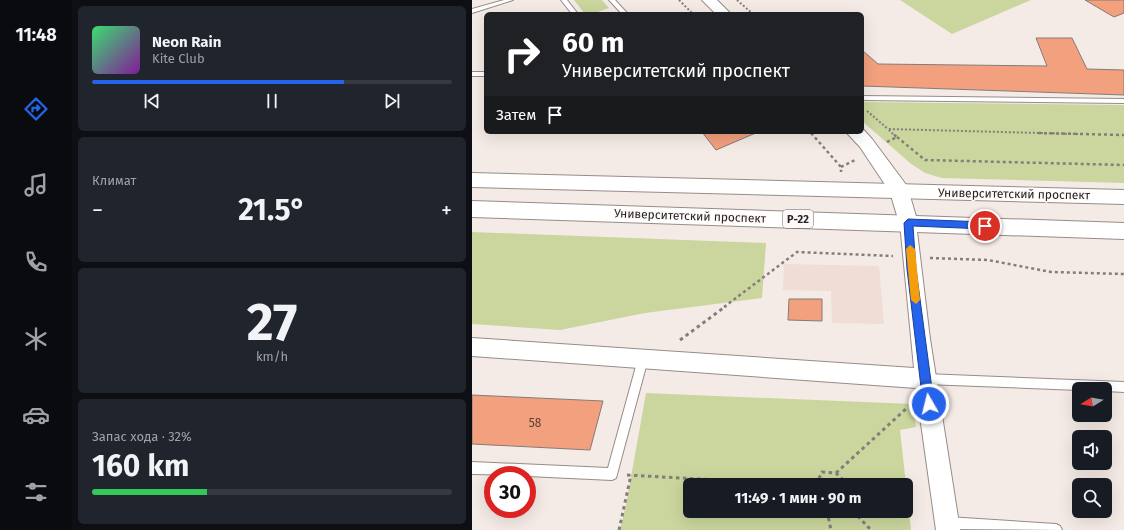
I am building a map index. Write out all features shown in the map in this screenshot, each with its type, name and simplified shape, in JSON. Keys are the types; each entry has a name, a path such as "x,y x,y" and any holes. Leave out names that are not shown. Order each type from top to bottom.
{"main road":[{"path":"709,0 722,12"},
{"path":"857,134 866,142 900,191 908,223"},
{"name":"Университетский проспект","path":"472,180 1124,197"},
{"name":"Университетский проспект","path":"472,209 1124,231"}],"street":[{"path":"908,223 925,379 947,526"},
{"path":"472,347 925,379"}],"lane":[{"path":"472,11 510,0"},
{"path":"564,0 573,12"},
{"path":"612,0 622,12"},
{"path":"472,74 484,74"},
{"path":"864,98 1124,101"},
{"path":"472,468 612,474 648,360"},
{"path":"925,379 1124,387"},
{"path":"947,526 1056,530"}],"path":[{"path":"679,0 691,12"},
{"path":"736,0 751,12"},
{"path":"864,110 925,160 1124,165"},
{"path":"888,129 1124,135"},
{"path":"812,134 841,167 842,190"},
{"path":"841,167 897,137"},
{"path":"648,360 797,252 988,260 1051,272 1124,274"},
{"path":"836,473 912,404 929,404"},
{"path":"819,478 822,472 836,473 841,478"},
{"path":"612,474 683,479"},
{"path":"619,530 631,476"},
{"path":"828,518 831,530"},
{"path":"860,518 871,530"}],"shaded area":[{"path":"784,264 879,266 884,324 832,323 831,291 783,290"}],"green space":[{"path":"574,0 602,0 609,8 598,12 583,12"},
{"path":"900,0 1031,0 952,34"},
{"path":"864,102 1124,105 1124,183 942,178 925,173 910,163 864,123"},
{"path":"472,232 766,243 762,298 645,313 560,330 472,324"},
{"path":"646,393 912,404 916,427 900,430 905,478 683,478 683,518 910,518 911,530 620,530 626,505"}],"building":[{"path":"1085,0 1124,0 1124,13 1114,17"},
{"path":"1036,38 1072,38 1087,69 1124,70 1124,95 864,86 864,52 878,64 1047,66"},
{"path":"704,134 753,134 716,150"},
{"path":"789,299 822,299 822,321 788,320"},
{"path":"472,395 603,401 590,450 472,444"}],"slow traffic":[{"path":"910,249 916,300"}],"route":[{"path":"929,404 912,269 908,223 985,226"}]}
